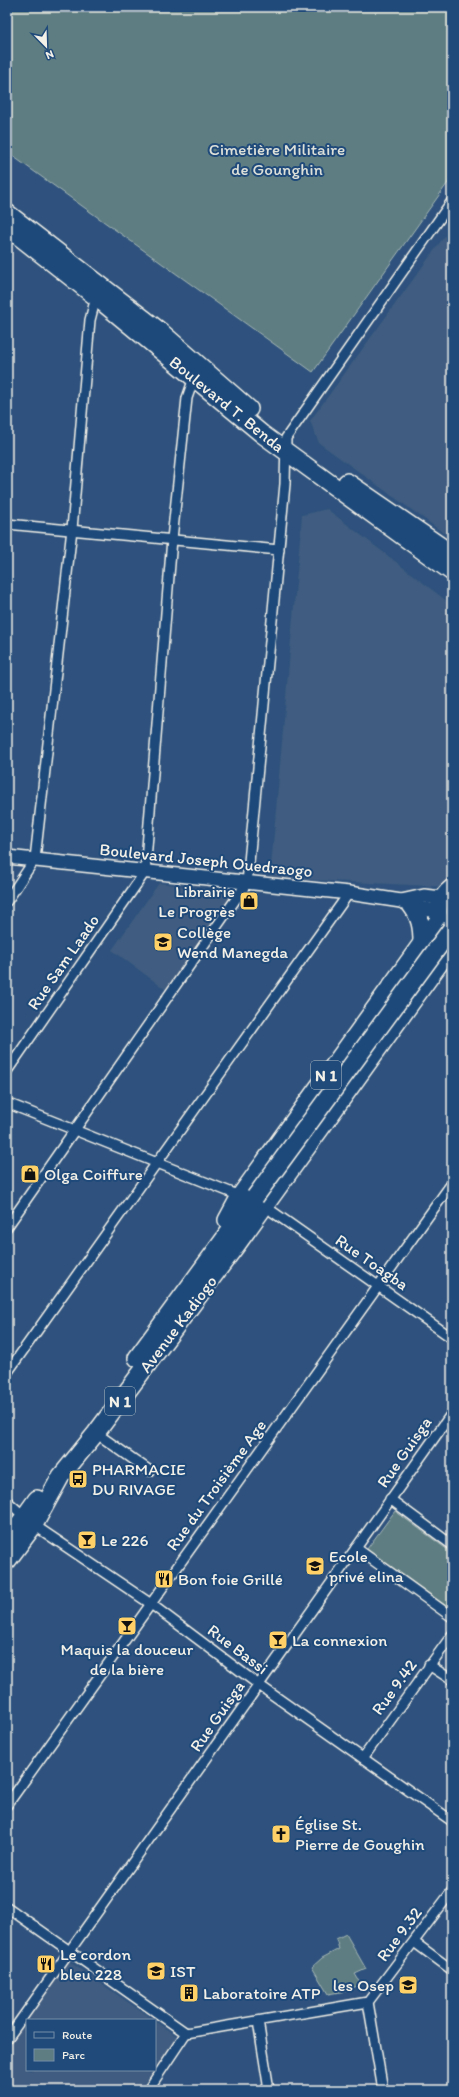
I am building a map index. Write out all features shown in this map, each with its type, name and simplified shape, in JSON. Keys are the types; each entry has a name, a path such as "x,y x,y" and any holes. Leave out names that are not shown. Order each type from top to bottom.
{"highway":[{"name":"Boulevard T. Benda","path":"7,213 161,332 268,425 286,445 452,554"},
{"name":"Boulevard T. Benda","path":"7,227 96,297 194,378 286,445 452,572"},
{"path":"406,903 418,914 421,922 422,942"},
{"path":"445,909 443,925 452,932"},
{"name":"N 1","path":"231,1241 259,1230 258,1202 422,942 445,909"},
{"name":"N 1","path":"258,1202 445,909"},
{"name":"N 1","path":"258,1202 452,946"},
{"name":"N 1","path":"258,1202 452,961"},
{"name":"Avenue Kadiogo","path":"7,1562 29,1521 61,1476 96,1433 258,1202"},
{"name":"Avenue Kadiogo","path":"7,1541 29,1521 231,1241"}],"street":[{"path":"7,1226 77,1129 247,883 285,484 286,445 452,200"},
{"path":"7,901 35,859 72,529 90,320 96,297"},
{"path":"145,872 172,539 187,398 194,378"},
{"path":"7,524 72,529 279,550"},
{"name":"Boulevard Joseph Ouedraogo","path":"7,857 349,893 406,903 424,896 445,909"},
{"name":"Rue Sam Laado","path":"7,1071 145,872"},
{"path":"7,1373 349,893"},
{"name":"Rue Toagba","path":"7,1102 258,1202 452,1338"},
{"name":"Rue du Troisième Age","path":"7,1805 452,1183"},
{"name":"Rue Guisga","path":"7,2039 452,1413"},
{"path":"96,1433 150,1471"},
{"path":"390,1499 452,1545"},
{"name":"Rue Bassi","path":"7,1501 29,1521 151,1604 259,1685 452,1821"},
{"path":"356,1548 452,1618"},
{"name":"Rue 9.42","path":"363,1758 452,1635"},
{"path":"429,1665 452,1680"},
{"name":"Rue 9.32","path":"368,2002 452,1891"},
{"path":"7,1907 186,2033 368,2002 383,2090"},
{"path":"414,1942 452,1970"},
{"path":"258,2021 269,2090"},
{"path":"148,2090 186,2033"}],"shaded area":[{"path":"452,226 452,539 319,443 310,421"},
{"path":"327,509 452,605 452,884 450,887 270,878 302,515"},
{"path":"159,883 239,893 166,990 112,950"},
{"path":"67,1960 153,2019 26,2019 26,2071 153,2071 140,2090 7,2090 7,2044"},
{"path":"156,2022 178,2037 156,2068"}],"green space":[{"name":"Cimetière Militaire de Gounghin","path":"7,7 452,7 452,177 313,372 7,152"},
{"path":"395,1511 452,1553 452,1610 367,1549"},
{"path":"346,1934 366,1969 355,1974 361,1984 346,1991 328,1994 312,1967 322,1958 339,1949 336,1939"}],"place":[{"name":"Librairie Le Progrès","path":"249,901"},
{"name":"Collège Wend Manegda","path":"163,942"},
{"name":"Olga Coiffure","path":"30,1174"},
{"name":"PHARMACIE DU RIVAGE","path":"78,1479"},
{"name":"Le 226","path":"87,1540"},
{"name":"Ecole privé elina","path":"315,1566"},
{"name":"Bon foie Grillé","path":"164,1579"},
{"name":"Maquis la douceur de la bière","path":"127,1626"},
{"name":"La connexion","path":"278,1640"},
{"name":"Église St. Pierre de Goughin","path":"281,1834"},
{"name":"Le cordon bleu 228","path":"46,1964"},
{"name":"IST","path":"156,1971"},
{"name":"les Osep","path":"408,1985"},
{"name":"Laboratoire ATP","path":"189,1993"}]}
